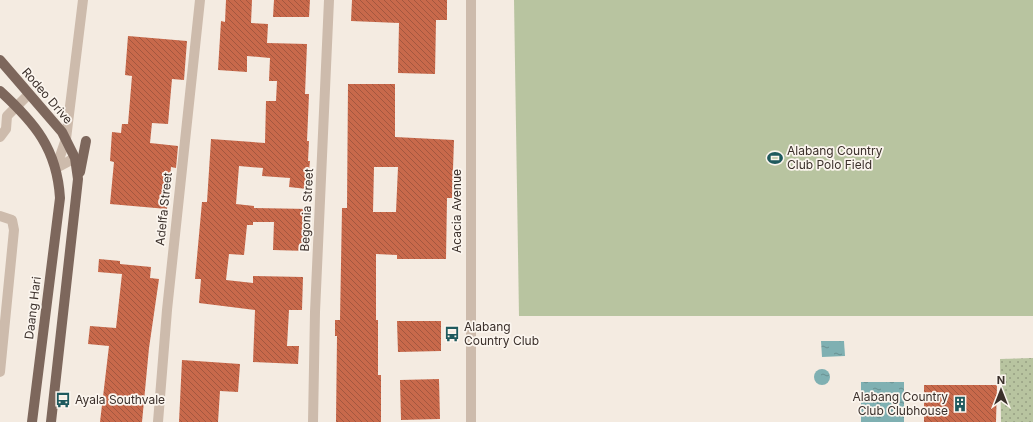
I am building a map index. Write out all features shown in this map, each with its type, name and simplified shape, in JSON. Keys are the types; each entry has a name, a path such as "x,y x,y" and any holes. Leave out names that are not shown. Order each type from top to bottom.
{"main road":[{"name":"Rodeo Drive","path":"0,60 54,121 66,139 75,158 78,179 76,198"},
{"path":"0,91 17,106 38,132 52,157 56,168"},
{"path":"51,422 76,198 86,141"},
{"name":"Daang Hari","path":"32,422 60,198 56,168"}],"street":[{"path":"56,168 66,139 83,0"},
{"name":"Adelfa Street","path":"158,422 167,310 200,0"},
{"name":"Begonia Street","path":"313,422 315,312 329,0"},
{"name":"Acacia Avenue","path":"470,422 471,0"},
{"path":"0,137 6,129 7,116 29,94"},
{"path":"56,168 75,158"},
{"path":"0,216 12,220 14,230 3,321 0,372"}],"green space":[{"name":"Alabang Country Club Polo Field","path":"514,0 1033,0 1033,316 519,316"},
{"path":"1033,358 1033,422 1001,422 1000,359"}],"water":[{"path":"821,341 844,341 845,356 822,357"},
{"path":"822,369 829,374 830,377 825,384 822,385 815,380 814,377 819,370"},
{"path":"861,382 904,382 904,422 861,422"}],"building":[{"path":"226,0 252,0 251,23 268,24 267,43 307,44 305,94 309,94 307,141 309,141 308,161 310,161 307,189 289,187 290,178 262,176 263,168 239,166 236,204 254,206 254,208 309,209 307,251 273,250 274,222 253,222 253,225 247,225 244,255 229,254 226,280 253,283 253,276 303,277 302,310 289,310 287,346 299,346 298,364 253,362 255,310 199,303 201,279 195,279 202,202 207,202 211,139 265,143 266,101 276,101 277,81 269,81 270,58 247,56 247,72 218,70 221,21 225,22"},
{"path":"274,0 310,0 309,17 273,17"},
{"path":"352,0 447,0 447,20 436,20 435,74 398,73 399,23 351,21"},
{"path":"128,36 187,41 184,80 172,79 168,124 152,123 150,143 178,146 176,168 171,167 167,209 110,204 114,162 110,161 112,132 121,133 122,124 128,124 132,76 125,75"},
{"path":"348,84 395,84 395,137 454,140 452,198 447,198 446,259 397,259 397,255 376,254 376,320 378,320 378,375 381,375 381,422 336,422 337,336 335,336 335,320 340,320 342,208 347,208","holes":["374,167 398,167 396,212 373,212"]},
{"path":"99,259 120,261 120,264 151,267 150,278 159,279 149,348 142,422 100,422 109,346 88,344 90,326 116,328 122,274 98,272"},
{"path":"397,321 441,321 441,351 398,352"},
{"path":"182,360 240,364 238,392 220,391 218,422 179,422"},
{"path":"439,379 440,419 401,420 400,380"},
{"name":"Alabang Country Club Clubhouse","path":"924,385 997,385 996,422 924,422"}],"place":[{"name":"Alabang Country Club Polo Field","path":"775,158"},
{"name":"Alabang Country Club","path":"452,334"},
{"name":"Ayala Southvale","path":"63,400"},
{"name":"Alabang Country Club Clubhouse","path":"960,404"}]}
